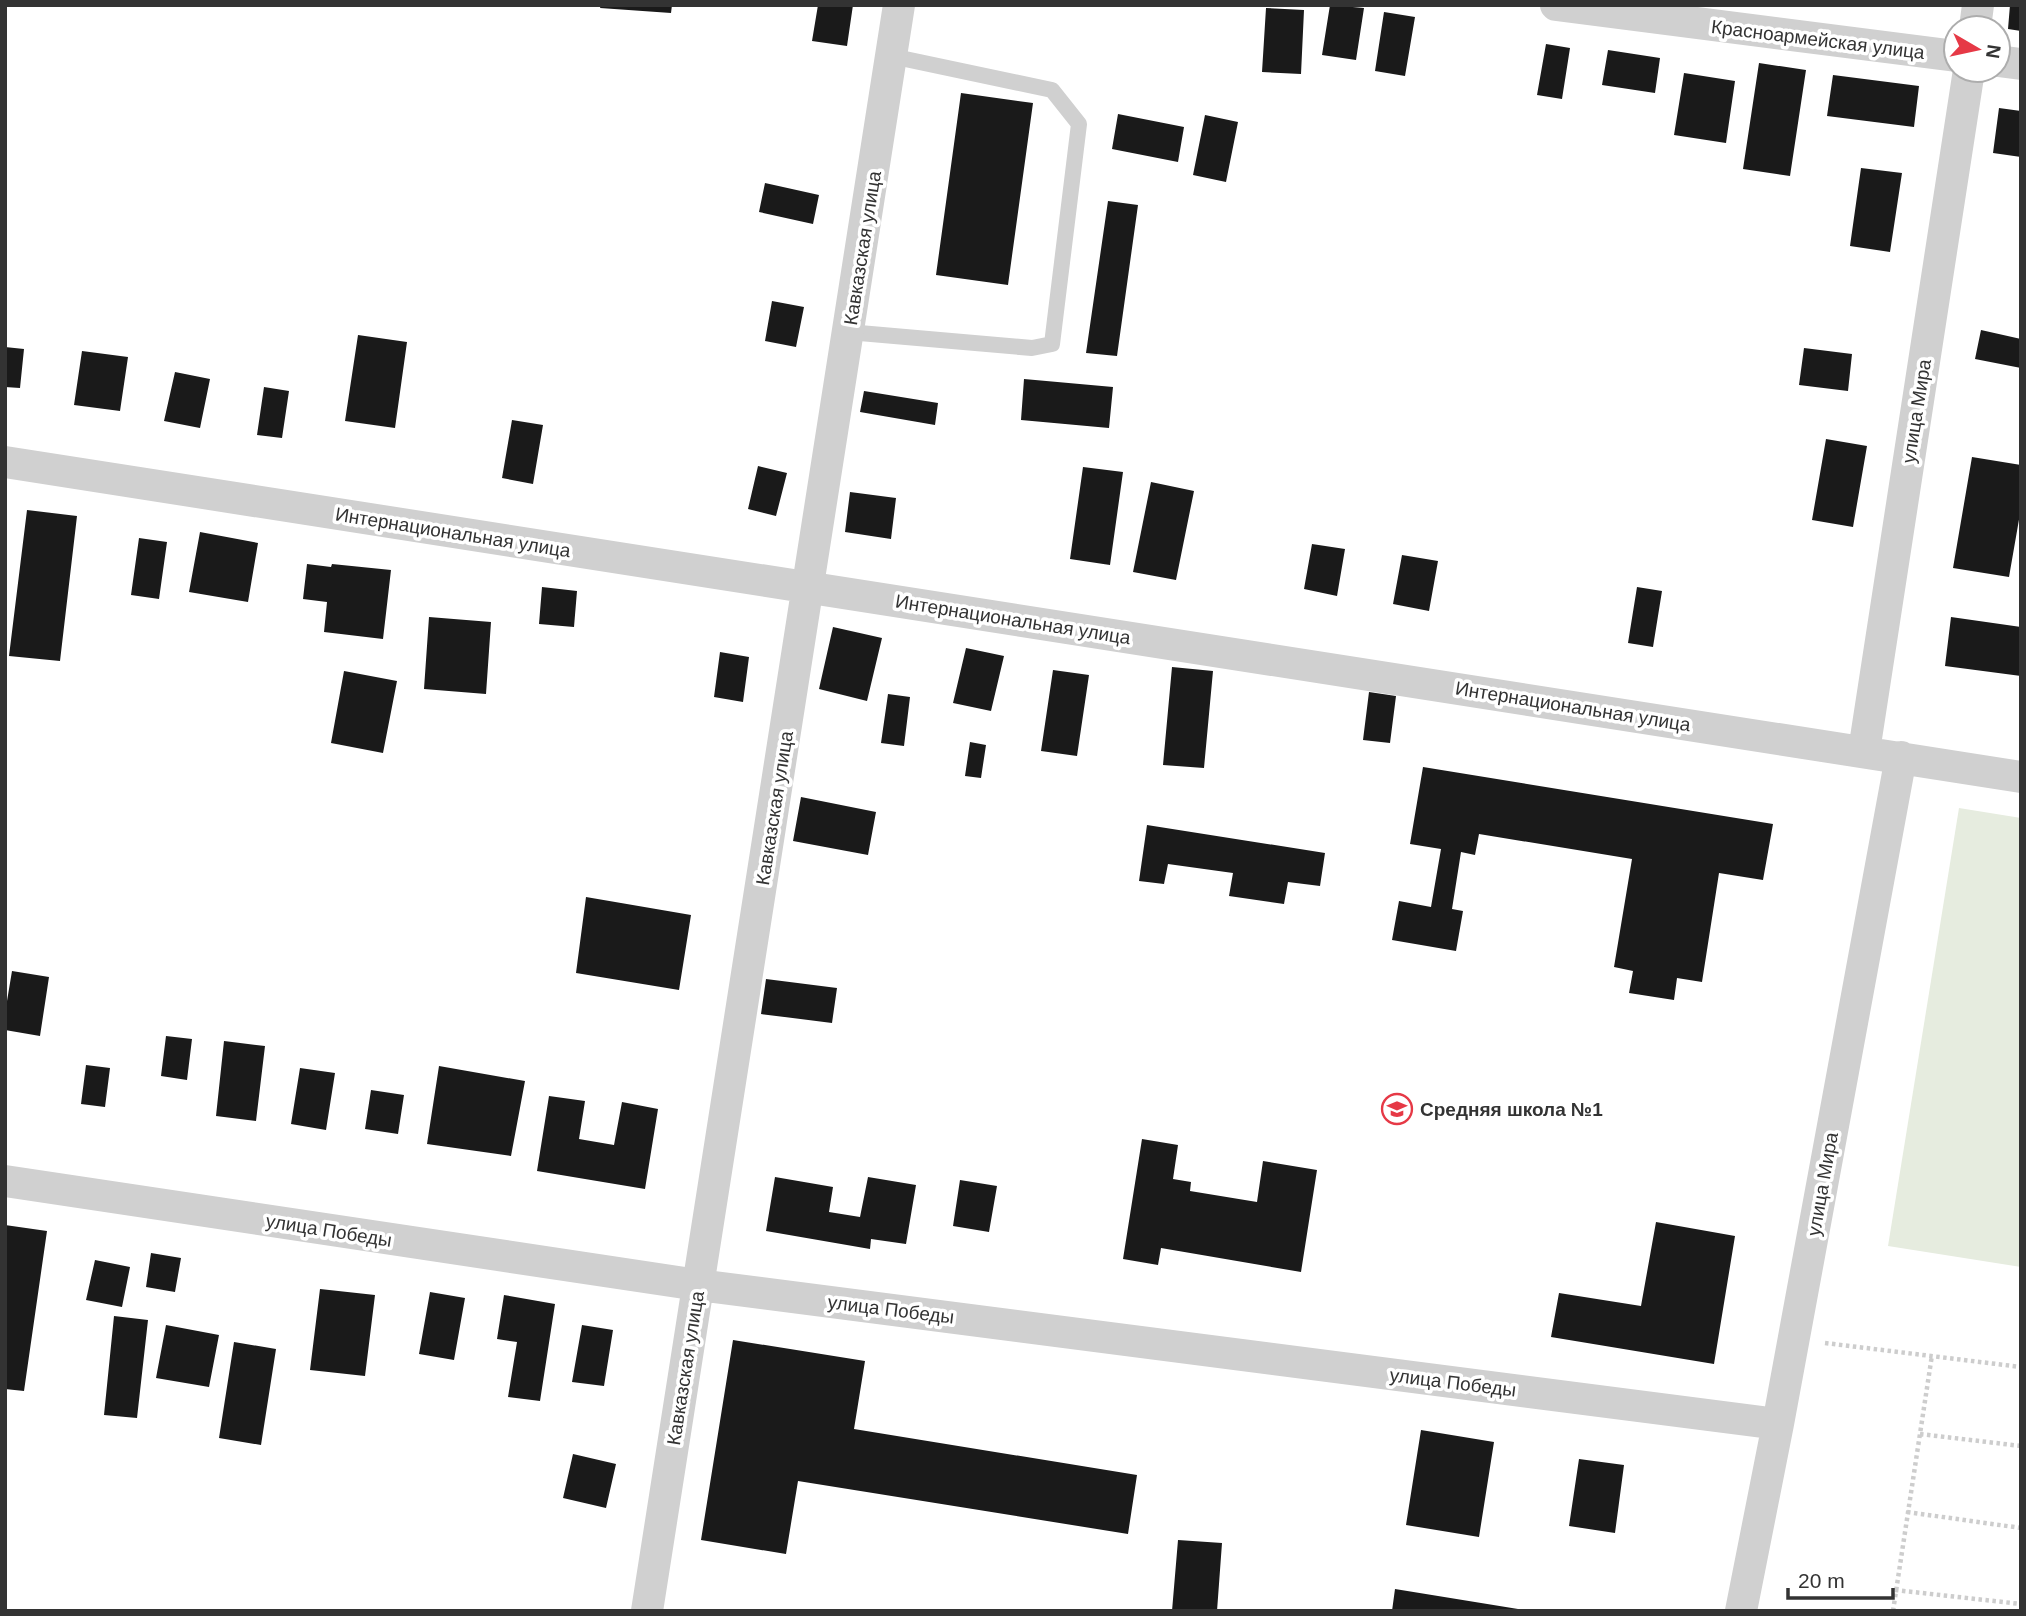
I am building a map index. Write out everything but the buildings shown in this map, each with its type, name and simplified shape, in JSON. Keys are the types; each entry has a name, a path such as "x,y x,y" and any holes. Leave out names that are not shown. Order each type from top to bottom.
{"street":[{"name":"Кавказская улица","path":"647,1611 899,5"},
{"name":"Красноармейская улица","path":"1556,5 1942,54"},
{"name":"улица Мира","path":"1864,751 1967,84"},
{"name":"Интернациональная улица","path":"5,462 2021,776"},
{"name":"улица Мира","path":"1741,1611 1901,757"},
{"name":"улица Победы","path":"5,1181 698,1285 1778,1424"}],"lane":[{"path":"848,332 1032,348 1052,344 1079,124 1052,90 891,57"}],"path":[{"path":"1793,1339 2021,1367"},
{"path":"1893,1611 1932,1355"},
{"path":"1920,1434 2021,1446"},
{"path":"1907,1512 2021,1528"},
{"path":"1895,1590 2021,1604"}],"shaded area":[{"path":"1959,808 2021,818 2021,1267 1888,1246"}],"place":[{"name":"Средняя школа №1","path":"1397,1109"}]}
